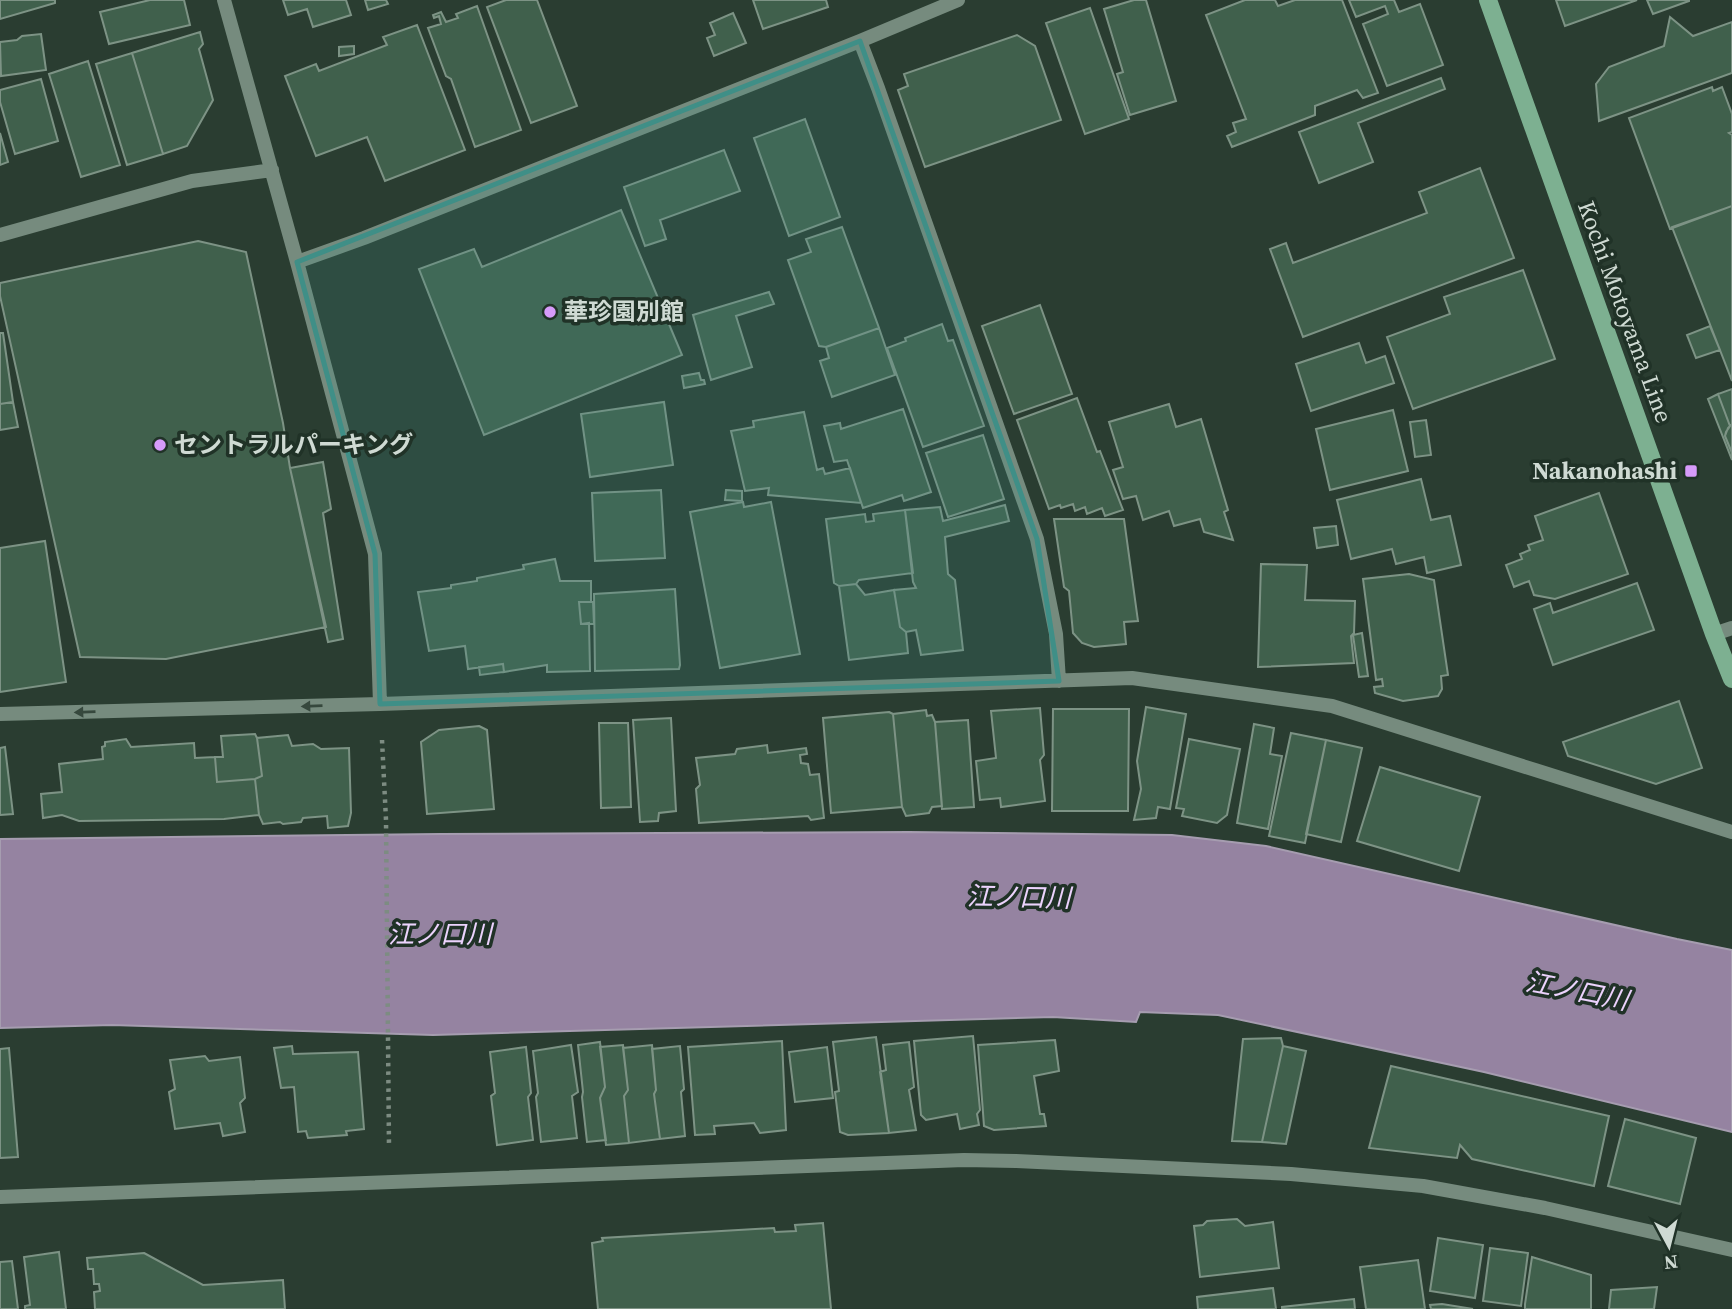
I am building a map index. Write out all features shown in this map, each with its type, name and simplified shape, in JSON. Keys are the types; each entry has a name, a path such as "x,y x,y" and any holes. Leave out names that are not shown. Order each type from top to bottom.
{"main road":[{"name":"Kochi Motoyama Line","path":"1488,0 1732,679"}],"street":[{"path":"224,0 375,554 380,704"},
{"path":"297,262 364,239 958,0"},
{"path":"860,41 1037,539 1056,634 1059,681"},
{"path":"0,235 192,181 272,170"},
{"path":"1714,634 1732,628"},
{"path":"0,714 1132,678 1332,706 1732,832"},
{"path":"0,1197 964,1160 1016,1161 1291,1174 1423,1186 1545,1208 1732,1250"}],"path":[{"path":"380,704 386,820 389,1181"}],"highlighted area":[{"path":"860,41 1037,539 1059,681 380,704 375,554 297,262"}],"water":[{"name":"江ノ口川","path":"909,832 1172,835 1266,846 1732,950 1732,1132 1484,1072 1218,1015 1140,1012 1136,1022 1053,1017 433,1035 112,1025 0,1028 0,839"}],"building":[{"path":"0,0 55,0 55,3 0,19"},
{"path":"150,0 184,0 190,25 109,44 100,12"},
{"path":"283,0 346,0 351,15 313,27 307,9 288,15"},
{"path":"365,0 386,0 388,4 368,10"},
{"path":"506,0 537,0 577,106 531,123 487,7"},
{"path":"753,0 826,0 828,7 763,29"},
{"path":"1134,0 1146,0 1176,101 1130,115 1117,74 1123,72 1104,9"},
{"path":"1245,0 1275,0 1278,6 1295,0 1342,0 1378,93 1363,98 1357,90 1315,106 1315,115 1232,147 1227,136 1236,132 1233,123 1246,119 1206,15"},
{"path":"1349,0 1394,0 1399,12 1420,4 1443,65 1387,86 1363,24 1388,14 1385,6 1356,17"},
{"path":"1556,0 1637,0 1565,26"},
{"path":"1647,0 1689,0 1689,1 1653,14"},
{"path":"477,6 521,130 475,147 451,79 446,76 428,28 441,24 439,16 434,18 433,15 441,12 446,22 458,18 456,14"},
{"path":"1090,8 1129,119 1085,134 1046,23"},
{"path":"733,13 746,43 714,56 707,38 715,35 710,23"},
{"path":"1670,17 1693,36 1732,22 1732,73 1599,121 1596,84 1609,67 1664,46"},
{"path":"417,25 465,150 385,181 367,137 316,156 285,76 316,64 319,71 387,45 383,37"},
{"path":"200,32 203,44 199,49 213,100 187,146 163,154 132,53"},
{"path":"41,34 46,70 1,76 0,42"},
{"path":"1017,35 1035,46 1061,120 925,167 898,90 908,86 904,74"},
{"path":"354,46 354,54 339,56 339,47"},
{"path":"132,53 163,154 127,165 96,64"},
{"path":"88,61 120,165 81,177 49,74"},
{"path":"1441,78 1445,89 1358,123 1373,162 1319,183 1299,132"},
{"path":"41,79 58,141 15,154 0,102 0,90"},
{"path":"1712,87 1713,91 1722,87 1732,114 1732,132 1729,133 1732,135 1732,206 1670,229 1629,118"},
{"path":"805,119 840,217 789,236 754,138"},
{"path":"0,133 8,162 0,165"},
{"path":"724,150 740,191 660,220 666,239 645,246 624,187"},
{"path":"1480,168 1514,258 1303,337 1270,249 1286,243 1293,263 1427,213 1419,192"},
{"path":"1732,206 1732,381 1672,227"},
{"name":"華珍園別館","path":"621,210 682,355 484,435 419,269 474,249 482,267"},
{"path":"842,227 879,328 826,347 819,346 788,260 811,252 806,239"},
{"name":"セントラルパーキング","path":"198,241 246,252 326,627 166,659 80,657 0,296 0,283"},
{"path":"1523,270 1555,359 1413,409 1387,337 1450,314 1444,297"},
{"path":"769,292 774,304 736,316 752,367 711,380 693,315"},
{"path":"1040,305 1072,394 1014,414 982,326"},
{"path":"942,324 948,341 953,340 984,426 923,447 887,348"},
{"path":"1710,326 1720,350 1696,358 1687,335"},
{"path":"879,328 895,375 832,397 820,361 829,358 826,347"},
{"path":"0,333 3,333 13,402 0,404"},
{"path":"1359,343 1366,363 1385,356 1394,383 1311,411 1296,364"},
{"path":"699,373 705,384 684,388 682,376"},
{"path":"1732,389 1732,424 1730,426 1718,394"},
{"path":"1718,394 1730,426 1725,436 1732,460 1708,399"},
{"path":"1077,398 1123,510 1105,516 1102,508 1087,514 1085,507 1075,511 1073,504 1049,509 1017,420"},
{"path":"13,402 18,427 0,430 0,404"},
{"path":"664,402 673,465 590,477 581,414"},
{"path":"1169,404 1176,427 1201,419 1228,510 1224,512 1233,540 1204,532 1200,519 1174,526 1169,511 1143,520 1136,496 1123,499 1113,470 1123,467 1109,422"},
{"path":"903,409 931,492 904,501 902,495 863,508 847,460 834,462 824,426 840,423 841,429"},
{"path":"1393,410 1408,471 1330,490 1316,429"},
{"path":"804,412 817,470 823,468 825,474 850,468 861,503 768,495 769,488 745,491 731,431 754,427 753,421"},
{"path":"1426,420 1431,455 1415,457 1410,422"},
{"path":"1732,424 1732,453 1725,436"},
{"path":"983,435 1004,499 948,517 926,453"},
{"path":"323,462 331,509 323,513 343,639 328,642 290,468"},
{"path":"1421,479 1431,520 1450,516 1461,565 1427,573 1424,557 1396,564 1392,549 1351,559 1337,500"},
{"path":"661,490 665,558 595,561 592,493"},
{"path":"726,490 742,491 742,501 725,500"},
{"path":"1599,493 1628,574 1555,599 1534,595 1529,581 1514,587 1506,565 1522,559 1520,554 1530,550 1528,545 1543,540 1535,516"},
{"path":"743,502 744,507 771,502 800,654 720,668 690,512"},
{"path":"1005,505 1009,521 945,537 948,574 955,580 963,650 921,655 916,630 906,632 900,627 894,590 916,588 913,582 905,510 940,507 943,521"},
{"path":"905,510 913,573 859,580 856,584 839,586 834,583 826,519 865,514 866,522 874,521 873,514"},
{"path":"1054,519 1124,519 1138,621 1124,622 1126,644 1094,647 1082,643 1073,633 1069,591 1064,587"},
{"path":"1336,526 1338,545 1317,548 1314,528"},
{"path":"45,541 66,682 0,692 0,548"},
{"path":"555,559 560,581 591,581 591,602 579,602 581,624 589,623 590,671 547,672 547,665 504,672 503,664 468,669 465,646 429,651 418,592 451,588 451,585 477,581 477,578 524,569 523,565"},
{"path":"1261,564 1307,565 1305,600 1355,601 1354,633 1351,636 1354,663 1258,667"},
{"path":"1409,574 1434,580 1448,675 1441,676 1442,689 1438,696 1403,701 1375,693 1374,687 1383,686 1382,679 1376,680 1363,579"},
{"path":"1637,583 1654,630 1553,665 1534,609 1550,603 1553,613"},
{"path":"856,584 865,595 894,590 900,627 906,632 908,653 849,660 839,586"},
{"path":"675,589 679,669 595,671 594,594"},
{"path":"579,602 593,602 594,624 581,624"},
{"path":"1362,633 1368,676 1359,677 1353,635"},
{"path":"503,664 504,672 480,675 479,667"},
{"path":"1679,701 1702,768 1656,784 1568,756 1563,742"},
{"path":"1146,707 1186,714 1170,809 1158,807 1156,818 1134,820 1141,789 1137,761"},
{"path":"1040,708 1044,755 1040,760 1045,801 1001,807 1000,798 980,800 976,761 996,758 991,711"},
{"path":"1053,709 1129,709 1128,811 1052,811"},
{"path":"926,710 927,716 932,715 935,722 942,806 932,807 929,813 906,816 902,807 893,714"},
{"path":"889,712 893,714 902,807 831,813 823,718"},
{"path":"671,718 676,811 659,813 658,821 640,822 633,720"},
{"path":"968,720 974,807 942,809 935,722"},
{"path":"599,723 628,723 631,807 601,808"},
{"path":"1254,724 1274,728 1270,754 1282,756 1268,829 1237,823"},
{"path":"479,726 487,730 494,809 427,814 421,742 439,730"},
{"path":"1291,733 1326,740 1305,843 1269,836"},
{"path":"255,734 262,776 217,782 215,757 223,757 221,736"},
{"path":"288,735 292,746 313,744 321,749 349,748 351,813 348,826 328,828 327,816 303,818 301,822 263,824 259,815 255,779 262,776 257,738"},
{"path":"126,739 131,747 194,743 195,758 215,757 217,782 255,779 259,815 224,819 79,821 62,815 43,818 41,794 62,792 59,764 103,759 102,747 105,742"},
{"path":"1189,739 1240,749 1227,815 1217,823 1182,816 1184,809 1176,808"},
{"path":"1326,740 1362,748 1341,842 1306,834"},
{"path":"767,745 768,753 806,748 807,754 800,755 801,763 808,764 810,775 819,774 824,818 811,820 808,816 699,823 696,789 700,785 696,758 735,754 737,749"},
{"path":"5,747 13,814 0,815 0,748"},
{"path":"1380,767 1480,797 1459,871 1357,841"},
{"path":"973,1036 979,1125 960,1129 957,1114 926,1120 921,1115 914,1041"},
{"path":"876,1037 889,1133 848,1135 840,1132 835,1092 839,1091 833,1042"},
{"path":"1281,1038 1283,1046 1262,1142 1232,1141 1243,1039"},
{"path":"1055,1040 1059,1071 1034,1076 1040,1114 1044,1114 1046,1126 994,1130 984,1126 978,1045"},
{"path":"782,1041 786,1130 760,1133 754,1123 714,1126 715,1134 695,1135 688,1047"},
{"path":"600,1042 605,1087 600,1098 606,1140 587,1142 578,1045"},
{"path":"909,1042 914,1087 909,1090 916,1130 889,1133 880,1072 886,1070 883,1045"},
{"path":"571,1045 578,1092 572,1096 577,1138 541,1142 533,1051"},
{"path":"623,1045 628,1090 624,1096 629,1143 606,1145 600,1098 605,1087 600,1047"},
{"path":"652,1045 656,1090 654,1094 660,1139 629,1143 624,1096 628,1090 623,1048"},
{"path":"292,1046 293,1054 358,1052 364,1129 346,1131 347,1135 308,1138 306,1131 298,1132 294,1087 281,1088 274,1048"},
{"path":"680,1046 685,1136 660,1139 652,1049"},
{"path":"1283,1046 1306,1051 1286,1144 1262,1142"},
{"path":"526,1047 533,1140 497,1145 491,1096 495,1093 490,1052"},
{"path":"827,1047 833,1098 795,1102 789,1052"},
{"path":"9,1048 18,1157 0,1158 0,1049"},
{"path":"205,1056 209,1061 240,1057 245,1098 240,1103 245,1132 223,1136 220,1123 175,1129 169,1092 175,1089 170,1060"},
{"path":"1391,1066 1609,1116 1594,1186 1472,1159 1460,1145 1457,1158 1369,1148"},
{"path":"1625,1119 1696,1138 1680,1204 1608,1186"},
{"path":"1237,1219 1245,1226 1273,1222 1279,1268 1200,1277 1194,1226 1203,1225 1207,1221"},
{"path":"823,1223 831,1309 598,1309 592,1243 603,1241 602,1238 774,1228 775,1232 796,1231 795,1225"},
{"path":"1438,1238 1483,1245 1475,1298 1430,1291"},
{"path":"1490,1248 1528,1253 1521,1306 1483,1301"},
{"path":"59,1252 66,1309 25,1309 25,1306 30,1305 24,1257"},
{"path":"144,1253 203,1285 283,1280 285,1309 95,1309 94,1292 100,1291 99,1284 94,1284 93,1269 88,1269 87,1258"},
{"path":"1532,1257 1591,1275 1591,1309 1525,1309"},
{"path":"1418,1260 1425,1309 1366,1309 1360,1267"},
{"path":"12,1261 18,1309 0,1309 0,1262"},
{"path":"1657,1287 1654,1309 1609,1309 1611,1290"},
{"path":"1273,1288 1276,1309 1198,1309 1197,1297"},
{"path":"1354,1299 1355,1309 1282,1309 1282,1307"},
{"path":"1442,1304 1473,1309 1431,1309 1430,1305"}],"place":[{"name":"華珍園別館","path":"550,312"},
{"name":"セントラルパーキング","path":"160,445"},
{"name":"Nakanohashi","path":"1691,471"}]}
